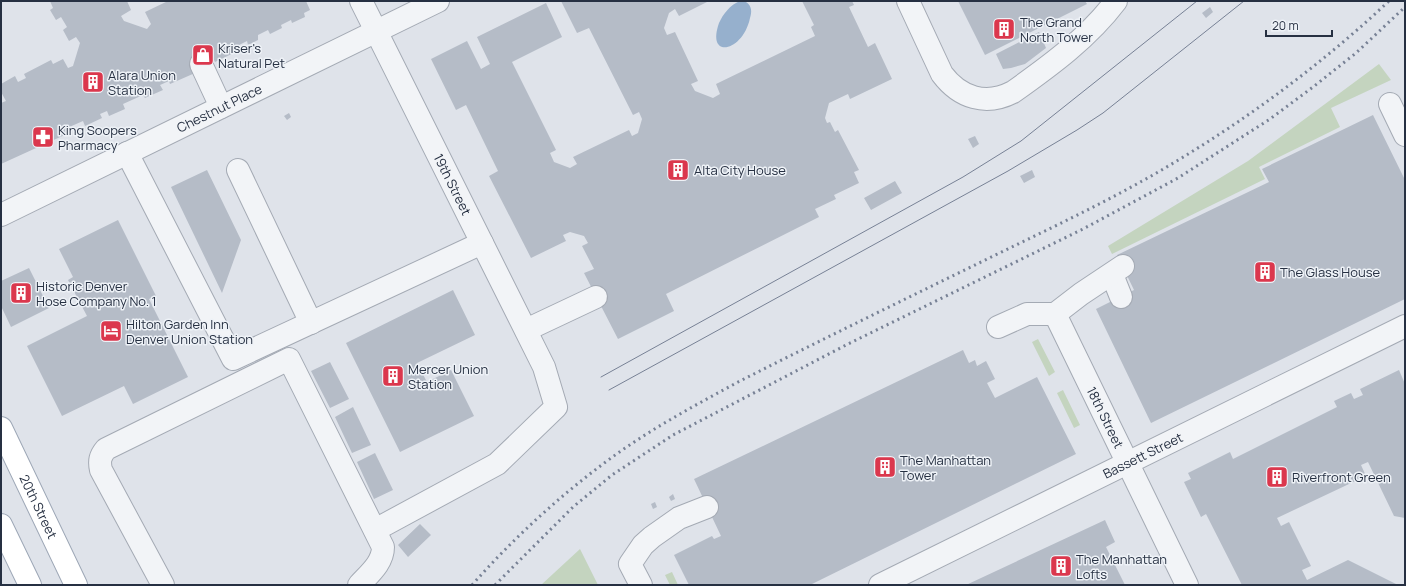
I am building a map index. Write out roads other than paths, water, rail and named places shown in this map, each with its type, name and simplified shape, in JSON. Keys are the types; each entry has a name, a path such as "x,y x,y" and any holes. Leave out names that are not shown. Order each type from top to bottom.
{"main road":[{"name":"20th Street","path":"1,428 76,585"},
{"path":"1,525 30,585"}],"street":[{"name":"19th Street","path":"361,1 544,367 556,407 497,464 375,530"},
{"name":"Chestnut Place","path":"1,215 438,1"},
{"path":"908,1 942,74 963,93 972,97 991,99 1013,92 1069,51 1102,18 1116,1"},
{"path":"201,64 221,107"},
{"path":"1390,104 1405,135"},
{"path":"127,153 233,359 482,243"},
{"path":"238,170 311,323"},
{"path":"998,327 1027,314 1055,314 1081,294 1122,280"},
{"path":"526,330 596,297"},
{"name":"18th Street","path":"1055,314 1187,585"},
{"name":"Bassett Street","path":"880,585 1405,326"},
{"path":"163,585 101,470 100,459 102,454 106,449 289,359 383,547 381,560 359,585"},
{"path":"641,585 630,564 643,545 679,518 707,507"}],"water":[{"path":"740,1 746,2 751,9 751,16 746,29 734,44 727,47 721,47 717,43 716,35 719,23 727,10"}],"tram line":[{"path":"601,377 963,177 1021,141 1197,1"},
{"path":"609,390 1008,171 1077,130 1103,113 1244,1"}],"railway":[{"path":"472,585 502,552 551,506 585,477 635,441 669,420 738,382 1147,179 1228,128 1284,89 1338,47 1389,1"},
{"path":"495,585 573,507 612,475 673,435 848,344 1083,229 1178,178 1270,119 1313,87 1356,53 1405,7"}],"place":[{"name":"The Grand North Tower","path":"1004,29"},
{"name":"Kriser's Natural Pet","path":"203,55"},
{"name":"Alara Union Station","path":"93,82"},
{"name":"King Soopers Pharmacy","path":"43,137"},
{"name":"Alta City House","path":"678,170"},
{"name":"The Glass House","path":"1265,272"},
{"name":"Historic Denver Hose Company No. 1","path":"21,293"},
{"name":"Hilton Garden Inn Denver Union Station","path":"111,331"},
{"name":"Mercer Union Station","path":"393,376"},
{"name":"The Manhattan Tower","path":"885,467"},
{"name":"Riverfront Green","path":"1277,477"},
{"name":"The Manhattan Lofts","path":"1061,566"}]}
